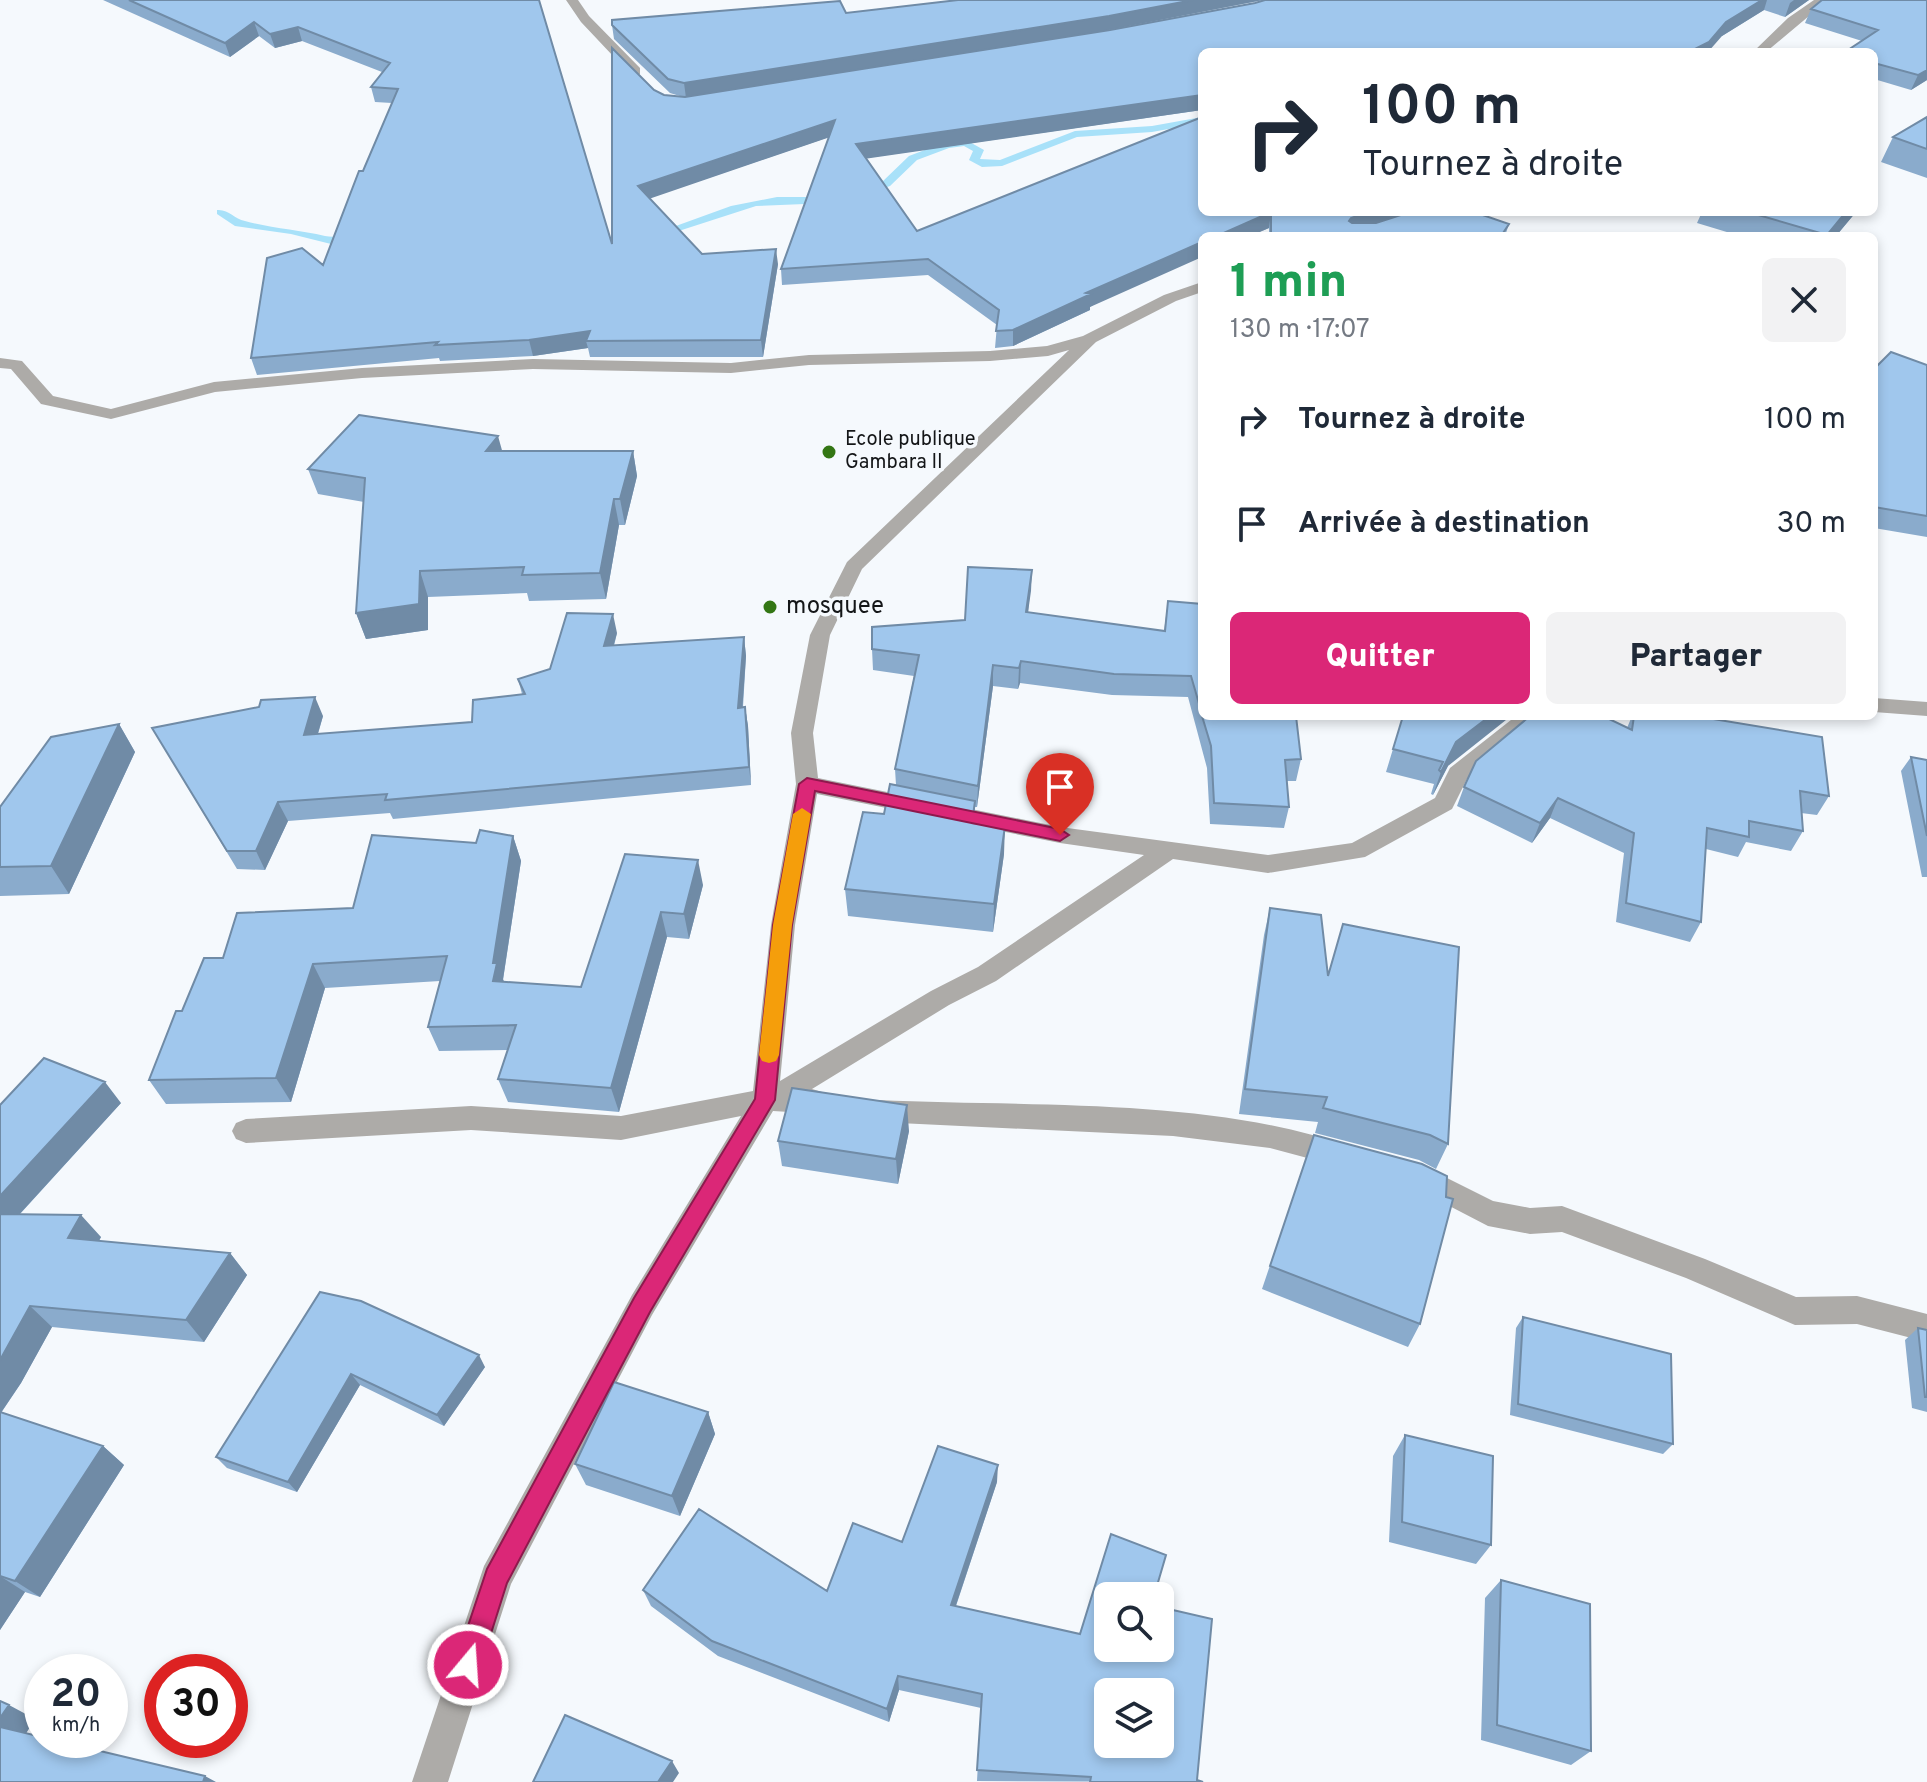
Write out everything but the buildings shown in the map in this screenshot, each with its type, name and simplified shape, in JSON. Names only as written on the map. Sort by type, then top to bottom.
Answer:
[{"type":"street","points":[[572,0],[596,32],[641,77]]},
{"type":"street","points":[[1763,48],[1792,21],[1822,0]]},
{"type":"street","points":[[0,363],[16,365],[47,400],[111,414],[214,387],[362,373],[533,364],[731,368],[809,360],[990,356],[1048,351],[1090,339],[1170,298],[1198,288]]},
{"type":"street","points":[[430,1782],[496,1578],[642,1305],[765,1100],[783,925],[807,784],[802,733],[820,635],[854,566],[1090,339]]},
{"type":"street","points":[[1878,705],[1927,709]]},
{"type":"street","points":[[807,784],[1060,835],[1268,864],[1357,851],[1444,803],[1458,774],[1525,720]]},
{"type":"street","points":[[765,1100],[788,1090],[940,998],[987,974],[1171,849]]},
{"type":"street","points":[[246,1131],[471,1118],[621,1128],[765,1100],[809,1100],[853,1110],[971,1113],[1211,1130],[1272,1137],[1363,1161]]},
{"type":"street","points":[[1390,1168],[1418,1175],[1488,1213],[1530,1221],[1562,1219],[1695,1268],[1795,1311],[1857,1310],[1927,1328]]},
{"type":"waterway","points":[[861,193],[886,184],[913,158],[947,145],[966,143],[979,150],[974,160],[982,164],[1002,163],[1075,134],[1152,129],[1198,121]]},
{"type":"waterway","points":[[657,235],[756,203],[829,200]]},
{"type":"waterway","points":[[221,212],[239,224],[291,231],[331,241],[356,239]]},
{"type":"slow traffic","points":[[769,1055],[783,925],[802,814]]},
{"type":"place","name":"Ecole publique Gambara II","points":[[829,452]]},
{"type":"place","name":"mosquee","points":[[770,607]]},
{"type":"route","points":[[468,1665],[496,1578],[642,1305],[765,1100],[783,925],[807,784],[1060,835]]}]
